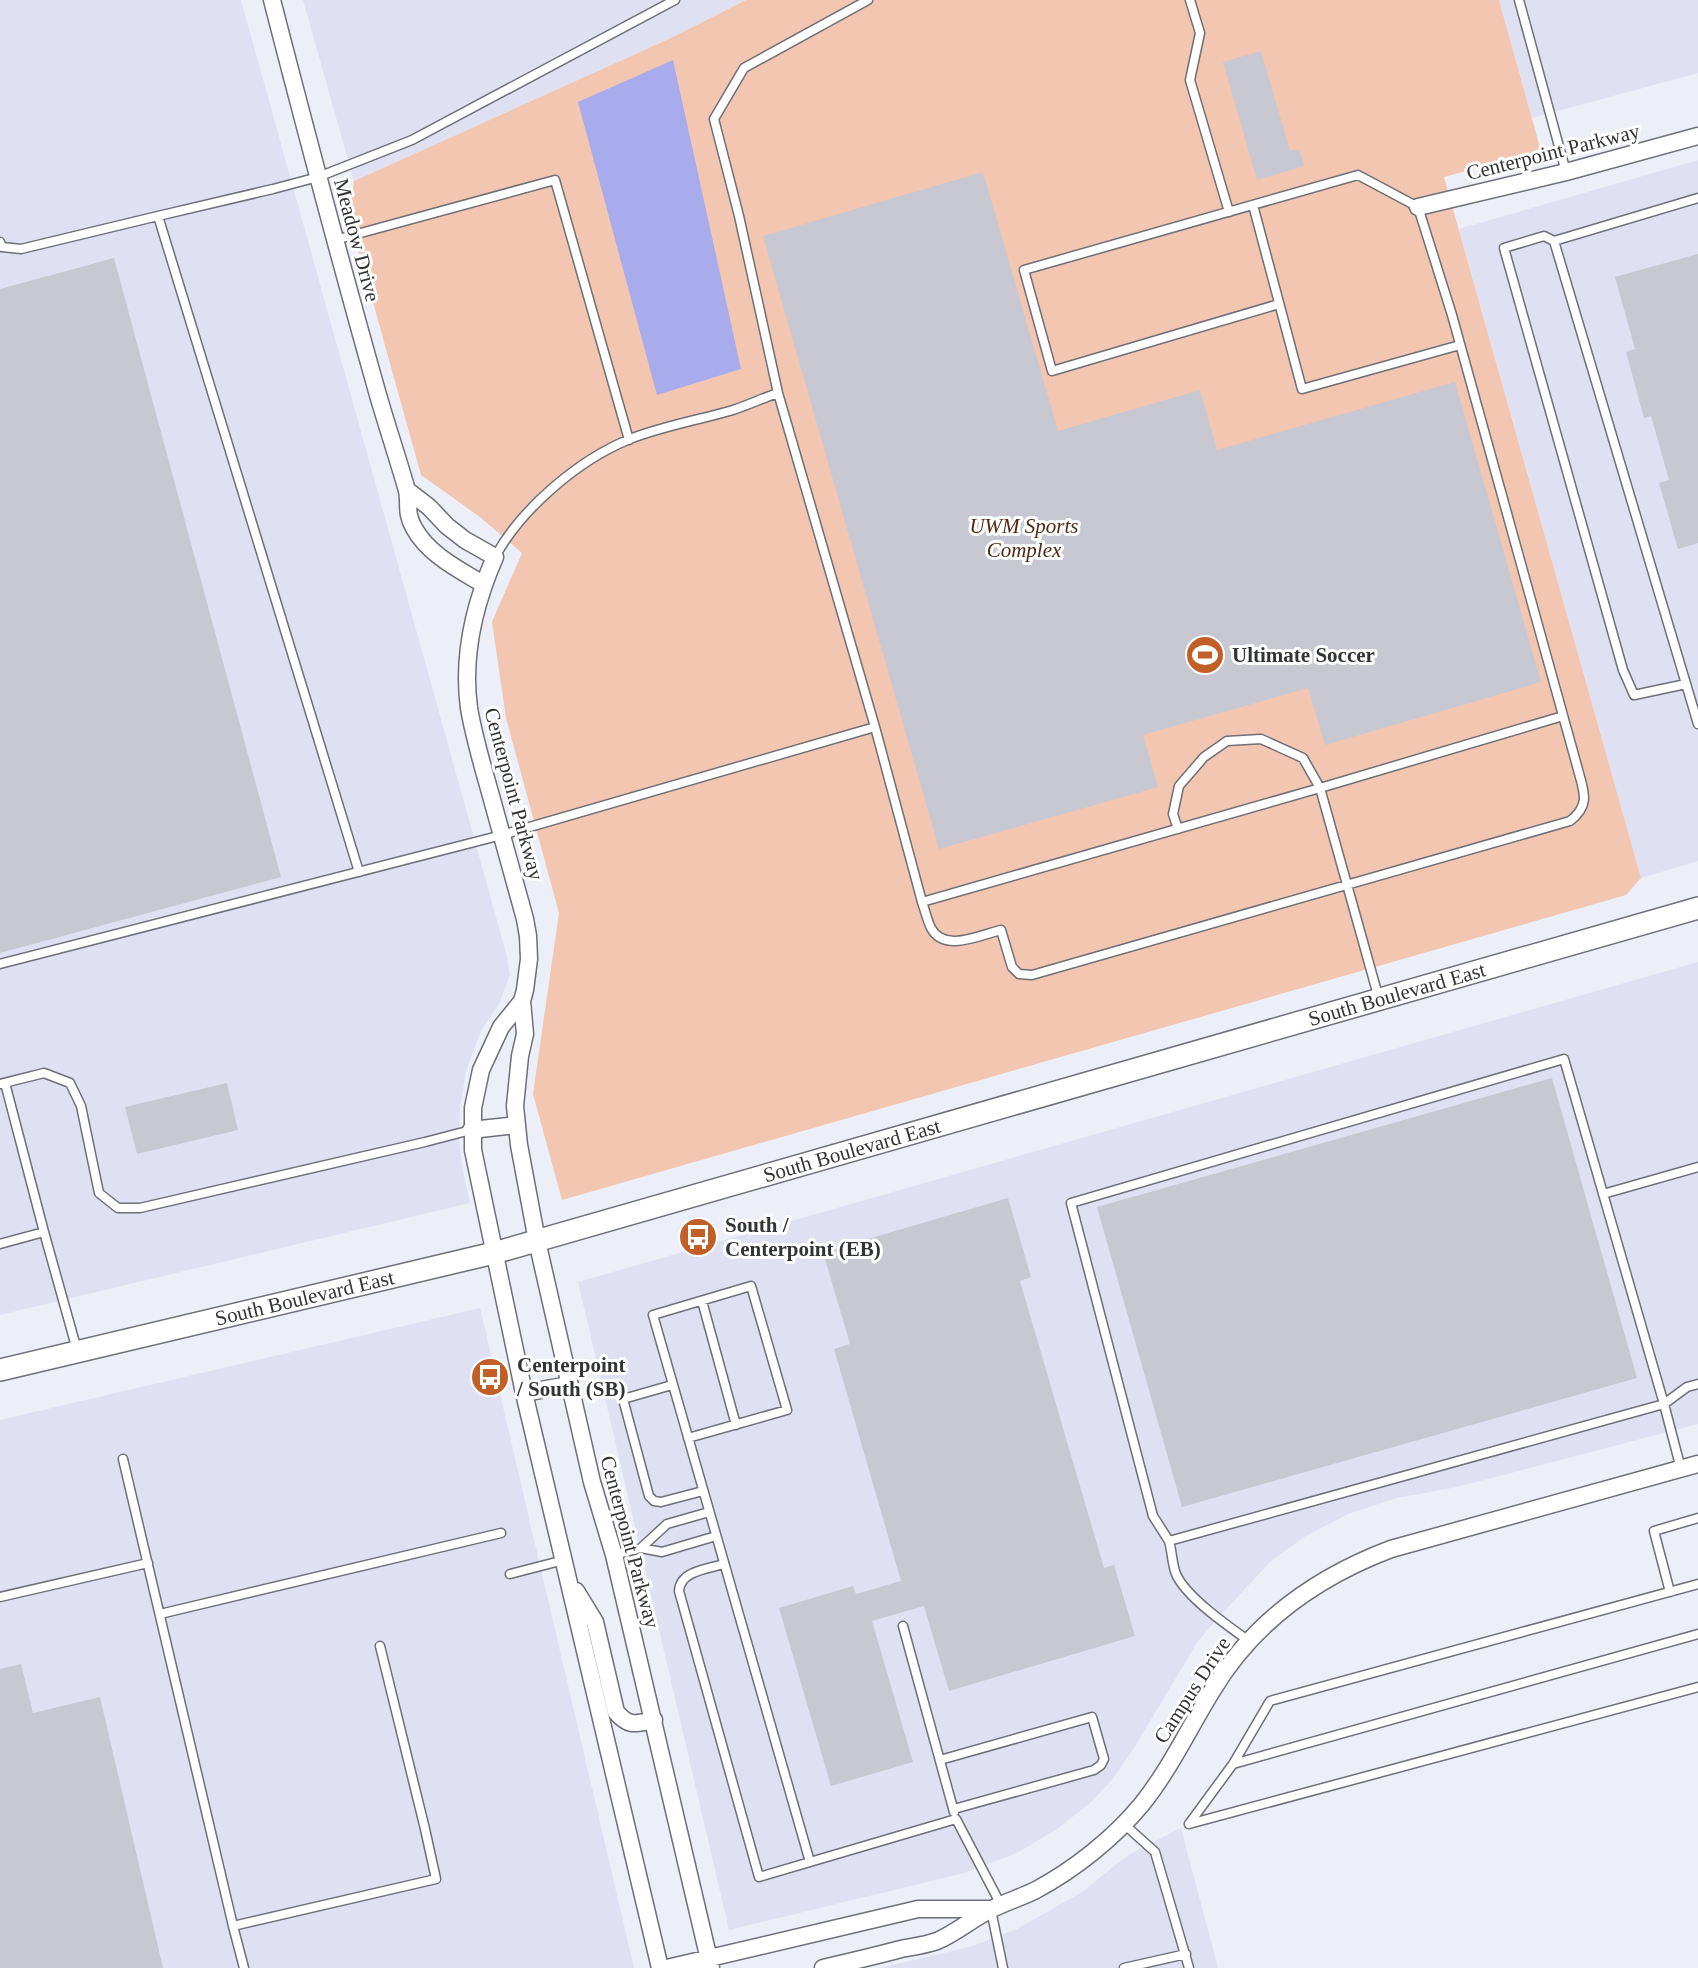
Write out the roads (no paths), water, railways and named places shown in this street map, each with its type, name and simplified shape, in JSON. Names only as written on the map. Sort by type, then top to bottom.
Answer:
[{"type":"street","name":"Meadow Drive","points":[[272,0],[335,240],[407,490],[410,519],[422,540],[438,556],[483,584]]},
{"type":"street","name":"Centerpoint Parkway","points":[[1418,207],[1566,172],[1698,136]]},
{"type":"street","points":[[407,490],[465,540],[495,557]]},
{"type":"street","name":"Centerpoint Parkway","points":[[495,557],[483,584],[470,639],[467,673],[475,738],[528,936],[528,970],[522,1001],[525,1034],[515,1106],[517,1125],[537,1241],[569,1385],[592,1482],[614,1555],[710,1963]]},
{"type":"street","name":"South Boulevard East","points":[[0,1370],[494,1253],[1698,908]]},
{"type":"street","name":"Centerpoint Parkway","points":[[522,1001],[501,1027],[481,1070],[472,1108],[471,1130],[476,1172],[524,1393],[660,1968]]},
{"type":"street","points":[[471,1130],[517,1125]]},
{"type":"street","points":[[524,1393],[569,1385]]},
{"type":"street","name":"Campus Drive","points":[[823,1968],[937,1941],[996,1907],[1035,1890],[1089,1854],[1124,1824],[1142,1804],[1160,1779],[1226,1668],[1273,1617],[1300,1595],[1360,1561],[1425,1539],[1698,1464]]},
{"type":"street","points":[[567,1577],[595,1622],[616,1712],[624,1721],[637,1724],[654,1720]]},
{"type":"street","name":"Campus Drive","points":[[667,1968],[710,1963],[918,1909],[996,1907]]},
{"type":"lane","points":[[0,242],[2,247],[21,249],[318,177],[412,140],[675,0]]},
{"type":"lane","points":[[868,0],[744,68],[714,119],[778,393],[875,727],[922,901],[931,928],[941,939],[955,942],[1001,930],[1012,967],[1019,974],[1032,975],[1570,821],[1580,814],[1584,805],[1584,792],[1460,345],[1418,207],[1358,175],[1024,270],[1052,371],[1279,304]]},
{"type":"lane","points":[[1190,0],[1200,33],[1190,80],[1229,212]]},
{"type":"lane","points":[[1520,0],[1566,172]]},
{"type":"lane","points":[[335,240],[555,180],[629,440]]},
{"type":"lane","points":[[1686,684],[1634,695],[1623,670],[1504,248],[1544,236],[1554,241],[1698,198]]},
{"type":"lane","points":[[1252,205],[1302,388],[1460,345]]},
{"type":"lane","points":[[158,216],[359,872]]},
{"type":"lane","points":[[1554,241],[1698,723]]},
{"type":"lane","points":[[495,557],[504,540],[534,505],[557,484],[606,450],[629,440],[778,393]]},
{"type":"lane","points":[[922,901],[1178,830],[1563,716]]},
{"type":"lane","points":[[0,964],[502,835],[875,727]]},
{"type":"lane","points":[[1178,830],[1173,814],[1179,786],[1204,757],[1227,741],[1261,739],[1303,758],[1320,788],[1379,999]]},
{"type":"lane","points":[[1249,1641],[1221,1621],[1187,1589],[1176,1573],[1169,1541],[1153,1516],[1071,1203],[1564,1059],[1681,1469]]},
{"type":"lane","points":[[77,1352],[2,1083],[44,1073],[69,1083],[81,1106],[99,1193],[118,1208],[140,1208],[471,1130]]},
{"type":"lane","points":[[1603,1194],[1698,1167]]},
{"type":"lane","points":[[0,1244],[44,1232]]},
{"type":"lane","points":[[688,1438],[787,1410],[751,1286],[653,1315],[672,1385],[810,1862]]},
{"type":"lane","points":[[702,1301],[736,1425]]},
{"type":"lane","points":[[1169,1541],[1664,1404],[1687,1387],[1698,1384]]},
{"type":"lane","points":[[672,1385],[623,1399],[649,1496],[654,1501],[661,1502],[703,1491]]},
{"type":"lane","points":[[123,1459],[244,1968]]},
{"type":"lane","points":[[641,1548],[667,1524],[709,1512]]},
{"type":"lane","points":[[1670,1592],[1654,1531],[1698,1518]]},
{"type":"lane","points":[[160,1614],[501,1532]]},
{"type":"lane","points":[[614,1555],[641,1548],[662,1552],[716,1536]]},
{"type":"lane","points":[[510,1574],[564,1560]]},
{"type":"lane","points":[[0,1597],[148,1563]]},
{"type":"lane","points":[[724,1564],[684,1577],[679,1583],[679,1591],[759,1877],[956,1819]]},
{"type":"lane","points":[[1698,1584],[1270,1701],[1233,1764],[1189,1824],[1698,1687]]},
{"type":"lane","points":[[903,1626],[956,1819],[996,1907],[1003,1968]]},
{"type":"lane","points":[[1233,1764],[1698,1634]]},
{"type":"lane","points":[[233,1926],[436,1879],[380,1646]]},
{"type":"lane","points":[[940,1760],[1092,1717],[1104,1759],[1094,1770],[954,1809]]},
{"type":"lane","points":[[1124,1824],[1155,1852],[1189,1968]]},
{"type":"lane","points":[[1124,1968],[1186,1954]]},
{"type":"water","points":[[673,60],[741,369],[657,395],[578,102]]},
{"type":"place","name":"Ultimate Soccer","points":[[1205,655]]},
{"type":"place","name":"South / Centerpoint (EB)","points":[[698,1237]]},
{"type":"place","name":"Centerpoint / South (SB)","points":[[490,1377]]},
{"type":"park label","name":"UWM Sports Complex","points":[[1024,538]]}]
